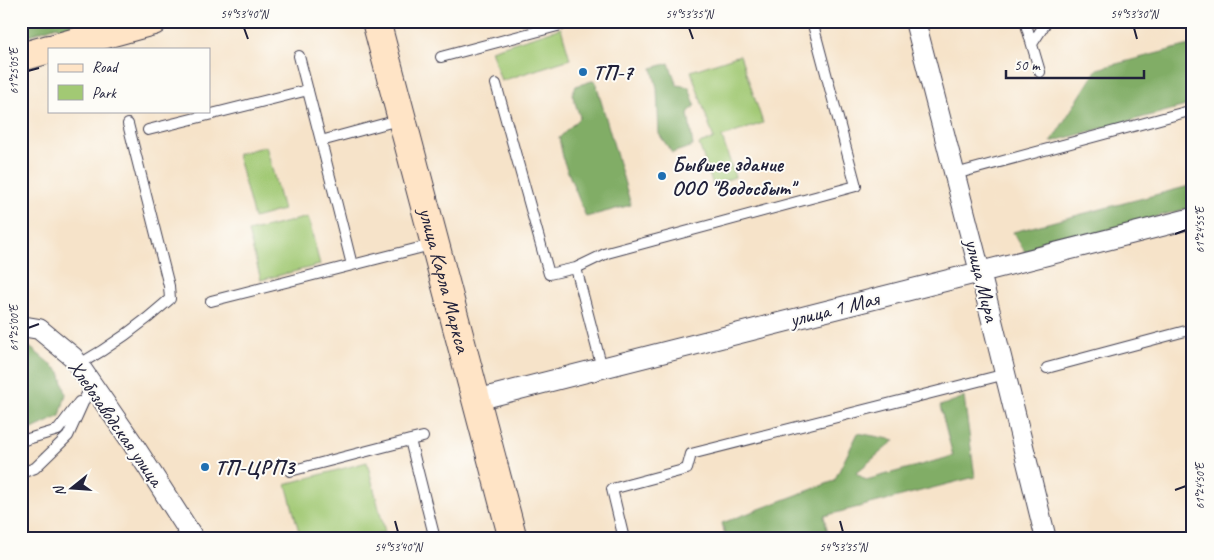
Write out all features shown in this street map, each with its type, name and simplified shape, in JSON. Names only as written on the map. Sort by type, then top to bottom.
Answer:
[{"type":"main road","points":[[54,48],[153,21]]},
{"type":"main road","name":"улица Карла Маркса","points":[[376,21],[513,539]]},
{"type":"main road","points":[[21,57],[48,50]]},
{"type":"street","name":"улица Мира","points":[[915,21],[1006,374],[1046,539]]},
{"type":"street","name":"улица 1 Мая","points":[[476,400],[1193,218]]},
{"type":"street","name":"Хлебозаводская улица","points":[[21,326],[39,329],[73,357],[131,441],[194,539]]},
{"type":"lane","points":[[441,57],[576,21]]},
{"type":"lane","points":[[496,84],[549,274],[576,268],[607,253],[856,186],[812,21]]},
{"type":"lane","points":[[1025,21],[1040,72]]},
{"type":"lane","points":[[1032,44],[1047,21]]},
{"type":"lane","points":[[299,56],[352,265]]},
{"type":"lane","points":[[148,130],[308,90]]},
{"type":"lane","points":[[955,174],[1193,110]]},
{"type":"lane","points":[[321,141],[402,119]]},
{"type":"lane","points":[[78,365],[113,345],[144,323],[170,299],[169,286],[128,124]]},
{"type":"lane","points":[[211,301],[436,244]]},
{"type":"lane","points":[[576,268],[602,368]]},
{"type":"lane","points":[[1047,368],[1193,329]]},
{"type":"lane","points":[[624,539],[612,489],[687,469],[690,454],[1006,374]]},
{"type":"lane","points":[[21,441],[58,430],[91,385]]},
{"type":"lane","points":[[21,473],[35,468],[68,436],[91,385]]},
{"type":"lane","points":[[290,471],[423,436]]},
{"type":"lane","points":[[410,440],[435,539]]},
{"type":"green space","points":[[21,21],[114,21],[64,35],[57,26],[21,38]]},
{"type":"green space","points":[[561,28],[570,59],[501,81],[491,50]]},
{"type":"green space","points":[[1193,44],[1193,104],[1051,142],[1097,69]]},
{"type":"green space","points":[[740,55],[763,123],[722,137],[735,177],[713,185],[699,144],[714,139],[691,71]]},
{"type":"green space","points":[[669,63],[677,85],[689,87],[695,105],[688,113],[693,146],[672,153],[659,134],[657,88],[652,68]]},
{"type":"green space","points":[[595,80],[631,205],[586,217],[564,162],[559,138],[580,117],[572,94],[576,86]]},
{"type":"green space","points":[[266,146],[283,210],[254,218],[237,154]]},
{"type":"green space","points":[[1193,185],[1193,207],[1025,252],[1013,232]]},
{"type":"green space","points":[[308,217],[320,265],[261,280],[248,232]]},
{"type":"green space","points":[[21,343],[26,344],[60,372],[66,394],[60,416],[28,431],[21,416]]},
{"type":"green space","points":[[964,397],[975,477],[824,516],[829,539],[726,539],[722,523],[834,481],[858,433],[895,440],[856,473],[866,480],[953,456],[940,406]]},
{"type":"green space","points":[[367,462],[385,532],[360,539],[301,539],[286,484]]},
{"type":"place","name":"ТП-7","points":[[583,72]]},
{"type":"place","name":"Бывшее здание ООО \"Водосбыт\"","points":[[662,176]]},
{"type":"place","name":"ТП-ЦРП3","points":[[205,467]]}]
